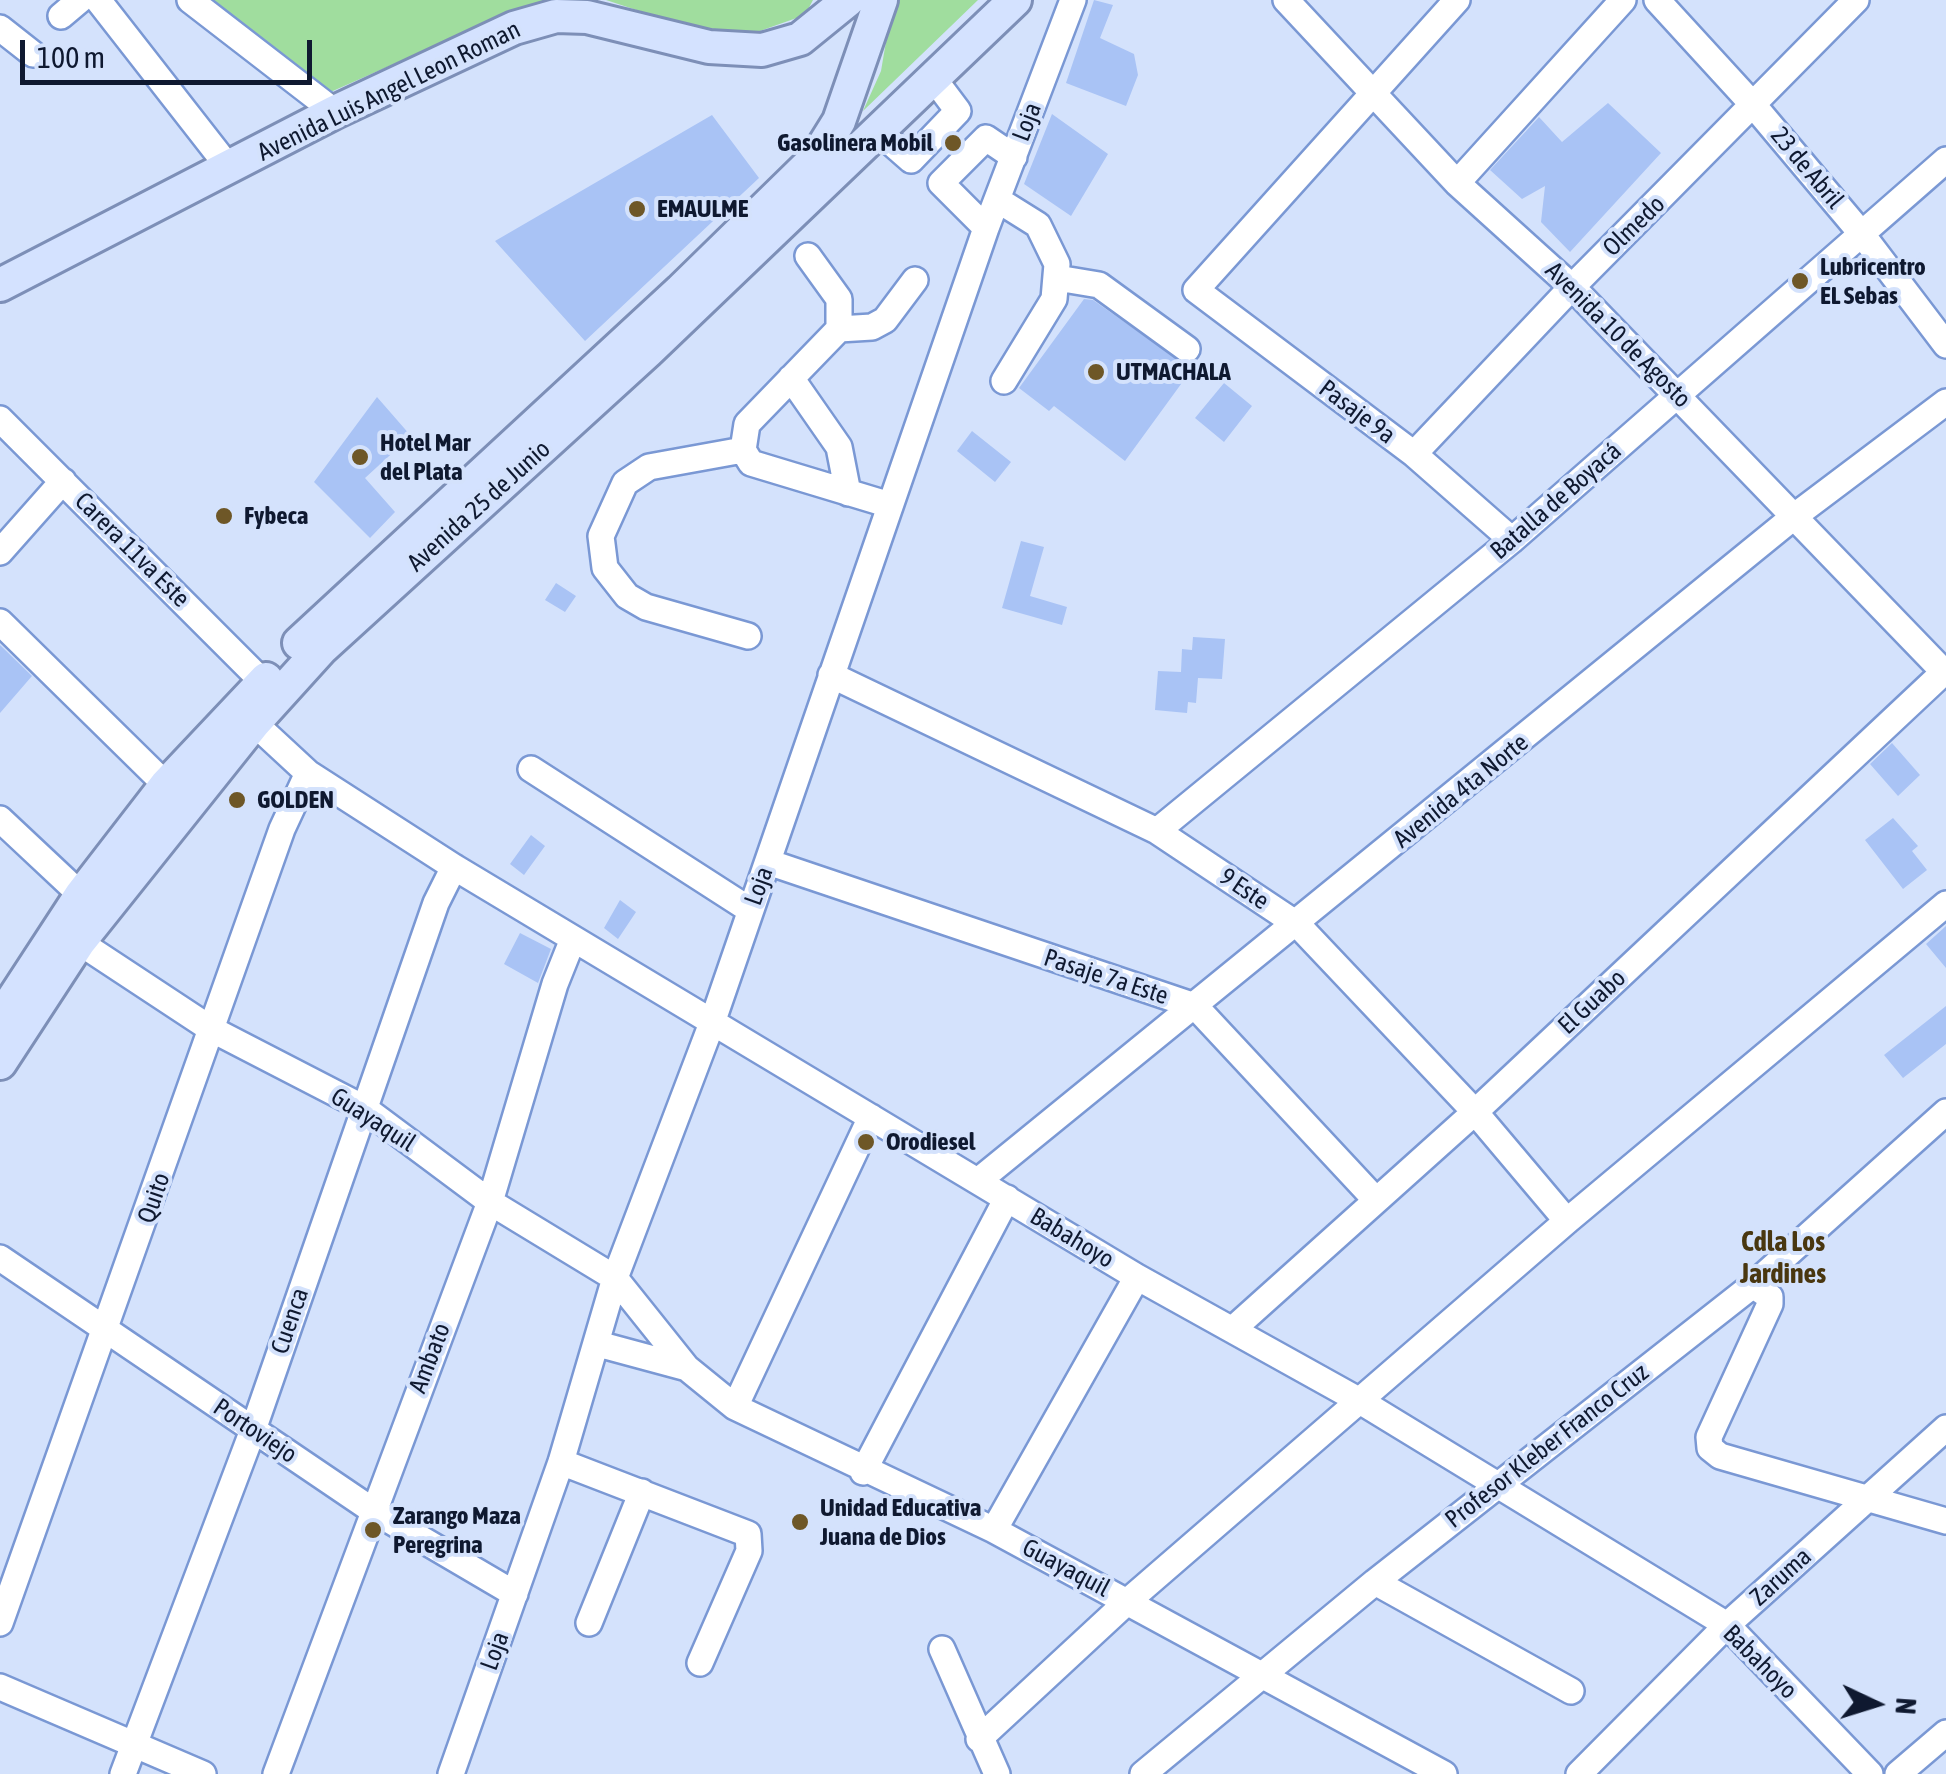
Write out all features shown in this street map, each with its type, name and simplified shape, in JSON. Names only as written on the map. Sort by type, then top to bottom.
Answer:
[{"type":"main road","name":"Avenida Luis Angel Leon Roman","points":[[0,285],[335,112],[514,28],[556,16],[587,17],[709,47],[762,50],[800,39],[848,0]]},
{"type":"main road","name":"Avenida 25 de Junio","points":[[0,1019],[81,895],[166,785],[326,614],[681,290],[816,158],[839,121],[881,0]]},
{"type":"main road","name":"Avenida 25 de Junio","points":[[0,1063],[78,942],[254,724],[321,648],[648,352],[1016,0]]},
{"type":"street","points":[[98,0],[230,169]]},
{"type":"street","points":[[190,0],[335,112]]},
{"type":"street","name":"Loja","points":[[451,1774],[561,1462],[616,1278],[712,1022],[986,228],[1073,0]]},
{"type":"street","name":"Avenida 10 de Agosto","points":[[1286,0],[1457,183],[1572,287],[1945,672]]},
{"type":"street","points":[[1370,93],[1457,0]]},
{"type":"street","points":[[1457,183],[1623,0]]},
{"type":"street","name":"23 de Abril","points":[[1657,0],[1755,106],[1862,233],[1946,345]]},
{"type":"street","name":"Olmedo","points":[[1414,454],[1572,287],[1856,0]]},
{"type":"street","points":[[0,28],[33,54]]},
{"type":"street","points":[[934,79],[958,111],[986,138],[1014,157]]},
{"type":"street","name":"Pasaje 9a","points":[[1370,93],[1196,290],[1414,454],[1512,540]]},
{"type":"street","points":[[912,160],[958,111]]},
{"type":"street","points":[[879,132],[941,182],[986,228]]},
{"type":"street","points":[[941,182],[986,138]]},
{"type":"street","name":"Batalla de Boyacá","points":[[1157,831],[1512,540],[1946,160]]},
{"type":"street","points":[[998,200],[1038,225],[1052,248],[1057,278],[1054,299],[1004,381]]},
{"type":"street","points":[[808,256],[840,299],[839,329],[747,424],[743,450],[751,463],[890,504]]},
{"type":"street","points":[[1057,278],[1099,285],[1187,349]]},
{"type":"street","points":[[839,329],[872,327],[885,320],[915,280]]},
{"type":"street","points":[[792,378],[838,447],[848,493]]},
{"type":"street","name":"Avenida 4ta Norte","points":[[978,1181],[1298,925],[1796,515],[1946,402]]},
{"type":"street","name":"Carera 11va Este","points":[[0,419],[262,682]]},
{"type":"street","points":[[743,450],[649,466],[624,483],[602,536],[606,568],[627,596],[646,607],[748,636]]},
{"type":"street","points":[[0,552],[63,480]]},
{"type":"street","points":[[0,622],[166,785]]},
{"type":"street","name":"El Guabo","points":[[1233,1330],[1374,1198],[1475,1112],[1945,672]]},
{"type":"street","name":"9 Este","points":[[831,675],[1157,831],[1298,925],[1475,1112],[1567,1221]]},
{"type":"street","name":"Babahoyo","points":[[254,724],[308,773],[454,868],[1137,1276],[1360,1401],[1727,1625],[1870,1774]]},
{"type":"street","points":[[531,769],[750,910]]},
{"type":"street","name":"Quito","points":[[0,1623],[108,1329],[282,829],[308,773]]},
{"type":"street","points":[[0,819],[81,895]]},
{"type":"street","name":"Pasaje 7a Este","points":[[768,862],[1195,1006],[1374,1198]]},
{"type":"street","name":"Cuenca","points":[[123,1774],[253,1430],[436,903],[454,868]]},
{"type":"street","points":[[979,1739],[1128,1601],[1567,1221],[1946,904]]},
{"type":"street","name":"Ambato","points":[[276,1774],[490,1202],[555,984],[573,938]]},
{"type":"street","name":"Guayaquil","points":[[78,942],[211,1028],[364,1108],[490,1202],[616,1278],[687,1368],[735,1408],[862,1472],[994,1530],[1262,1673],[1401,1766],[1444,1774]]},
{"type":"street","name":"Profesor Kleber Franco Cruz","points":[[1142,1774],[1375,1582],[1752,1285],[1946,1112]]},
{"type":"street","points":[[735,1408],[871,1117]]},
{"type":"street","points":[[862,1472],[1007,1198]]},
{"type":"street","name":"Portoviejo","points":[[0,1258],[372,1510],[515,1594]]},
{"type":"street","points":[[994,1530],[1137,1276]]},
{"type":"street","points":[[1752,1285],[1770,1297],[1770,1304],[1709,1437],[1710,1448],[1720,1456],[1946,1521]]},
{"type":"street","name":"Guayaquil","points":[[598,1344],[687,1368]]},
{"type":"street","name":"Zaruma","points":[[1579,1774],[1727,1625],[1946,1428]]},
{"type":"street","points":[[561,1462],[748,1534],[749,1551],[700,1663]]},
{"type":"street","points":[[589,1623],[642,1492]]},
{"type":"street","points":[[1375,1582],[1572,1692]]},
{"type":"street","points":[[942,1649],[997,1774]]},
{"type":"street","points":[[0,1687],[203,1774]]},
{"type":"street","points":[[1898,1774],[1946,1733]]},
{"type":"green space","points":[[191,0],[550,0],[500,17],[317,98]]},
{"type":"green space","points":[[606,0],[813,0],[805,15],[757,32],[691,28]]},
{"type":"green space","points":[[900,0],[978,0],[863,111],[881,71],[889,24]]},
{"type":"building","points":[[1094,0],[1113,5],[1100,38],[1134,54],[1138,75],[1126,106],[1066,83]]},
{"type":"building","points":[[1608,103],[1661,153],[1570,252],[1541,222],[1545,186],[1522,199],[1490,170],[1539,117],[1562,142]]},
{"type":"building","points":[[1052,114],[1108,154],[1071,216],[1024,184]]},
{"type":"building","name":"EMAULME","points":[[712,115],[759,178],[585,341],[495,241]]},
{"type":"building","points":[[1084,299],[1093,300],[1192,369],[1125,461],[1054,406],[1049,411],[1019,388]]},
{"type":"building","points":[[1224,383],[1252,406],[1224,442],[1195,418]]},
{"type":"building","name":"Hotel Mar del Plata","points":[[377,397],[411,436],[365,478],[395,512],[370,538],[314,482]]},
{"type":"building","points":[[972,431],[1011,462],[995,482],[957,451]]},
{"type":"building","points":[[1021,541],[1044,547],[1030,596],[1067,607],[1062,625],[1002,608]]},
{"type":"building","points":[[556,583],[576,596],[565,612],[545,600]]},
{"type":"building","points":[[1193,637],[1225,639],[1222,679],[1198,678],[1196,703],[1188,702],[1187,713],[1155,710],[1158,671],[1181,672],[1182,649],[1192,650]]},
{"type":"building","points":[[0,645],[32,676],[0,713]]},
{"type":"building","points":[[1892,743],[1920,775],[1898,796],[1870,764]]},
{"type":"building","points":[[1893,818],[1918,846],[1912,851],[1927,870],[1903,889],[1865,840]]},
{"type":"building","points":[[531,835],[545,846],[524,875],[510,864]]},
{"type":"building","points":[[620,900],[636,912],[618,939],[604,928]]},
{"type":"building","points":[[1946,926],[1946,968],[1926,944]]},
{"type":"building","points":[[520,933],[551,949],[538,983],[504,964]]},
{"type":"building","points":[[1946,1006],[1946,1044],[1903,1078],[1884,1055]]},
{"type":"place","name":"Gasolinera Mobil","points":[[953,143]]},
{"type":"place","name":"EMAULME","points":[[637,209]]},
{"type":"place","name":"Lubricentro EL Sebas","points":[[1800,281]]},
{"type":"place","name":"UTMACHALA","points":[[1096,372]]},
{"type":"place","name":"Hotel Mar del Plata","points":[[360,457]]},
{"type":"place","name":"Fybeca","points":[[224,516]]},
{"type":"place","name":"GOLDEN","points":[[237,800]]},
{"type":"place","name":"Orodiesel","points":[[866,1142]]},
{"type":"place","name":"Unidad Educativa Juana de Dios","points":[[800,1522]]},
{"type":"place","name":"Zarango Maza Peregrina","points":[[373,1530]]},
{"type":"district","name":"Cdla Los Jardines","points":[[1783,1258]]}]
